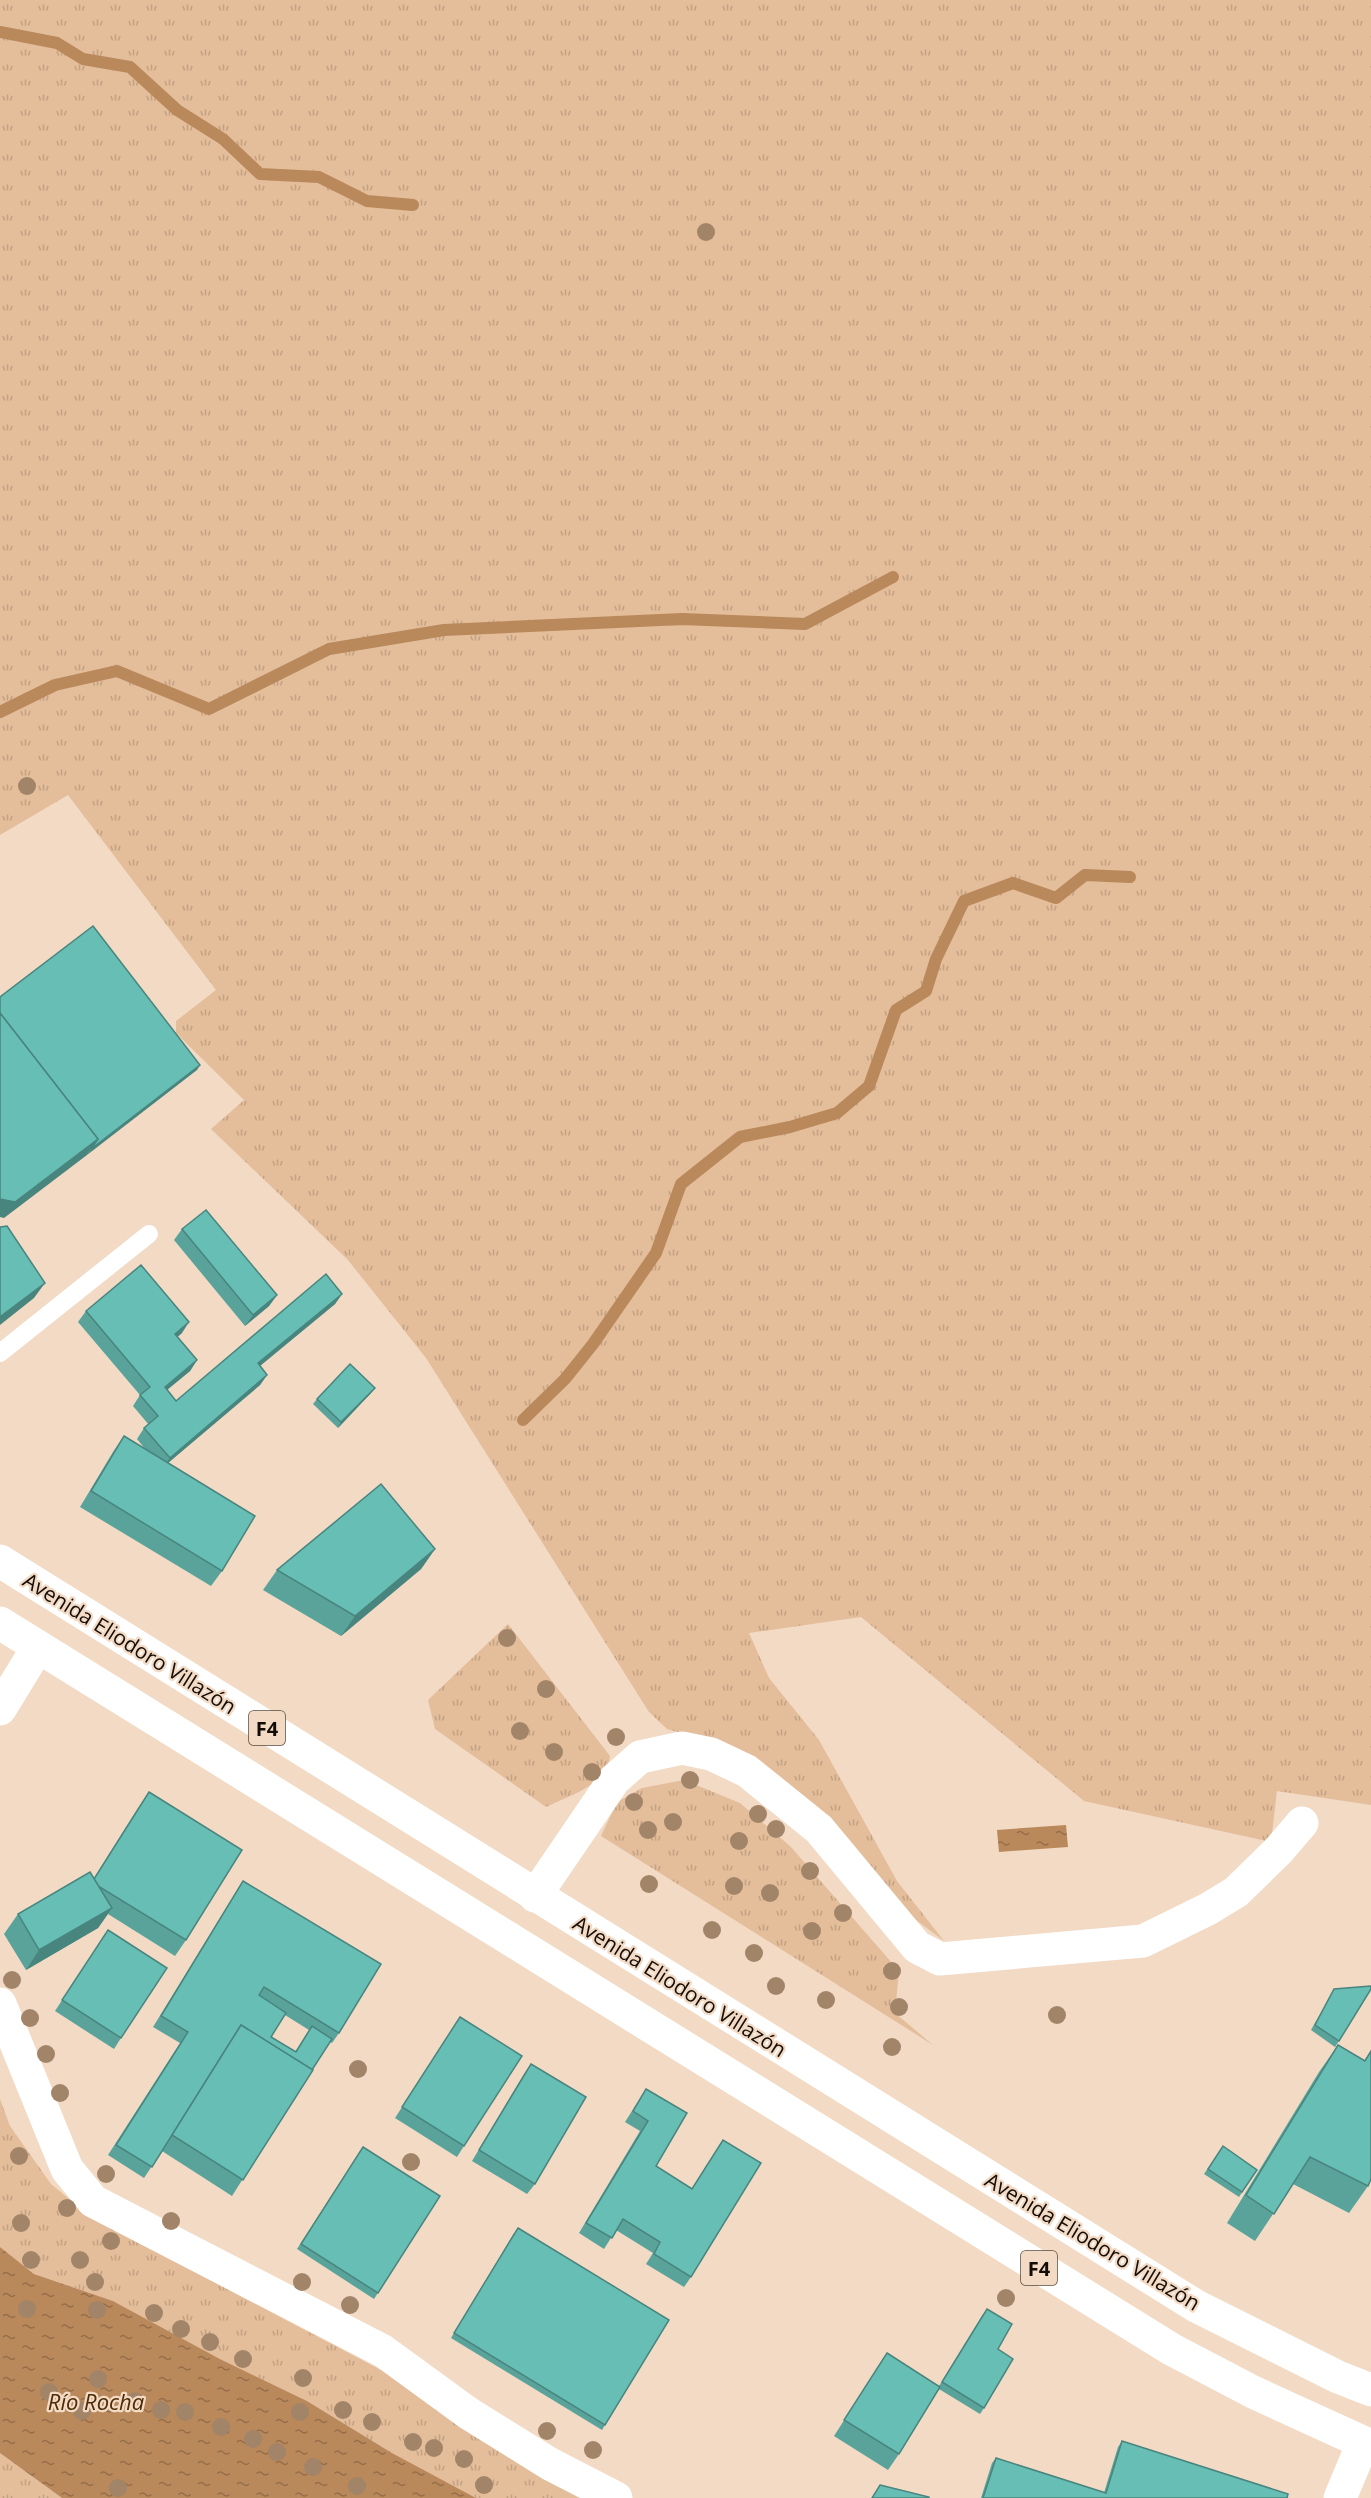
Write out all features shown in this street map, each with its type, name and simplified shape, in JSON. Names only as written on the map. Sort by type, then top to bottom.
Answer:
[{"type":"main road","name":"Avenida Eliodoro Villazón","points":[[0,1561],[1196,2306],[1338,2377],[1371,2390]]},
{"type":"main road","name":"F4","points":[[0,1623],[1171,2349],[1253,2392],[1367,2444]]},
{"type":"main road","points":[[3,1700],[38,1647]]},
{"type":"main road","points":[[535,1896],[614,1780],[640,1757],[682,1748],[711,1754],[747,1771],[819,1829],[917,1947],[940,1959],[1143,1941],[1208,1909],[1236,1892],[1278,1851],[1302,1823]]},
{"type":"main road","points":[[0,2004],[67,2169],[93,2201],[383,2351],[477,2419],[550,2464],[615,2498]]},
{"type":"main road","points":[[1340,2498],[1367,2444]]},
{"type":"lane","points":[[0,1353],[149,1234]]},
{"type":"green space","points":[[0,0],[1371,0],[1371,1805],[1277,1791],[1271,1842],[1084,1801],[861,1617],[749,1633],[769,1678],[819,1740],[897,1881],[944,1941],[912,1917],[708,1741],[667,1729],[649,1712],[426,1358],[348,1260],[211,1129],[244,1100],[176,1033],[176,1021],[216,990],[68,795],[0,835]]},
{"type":"green space","points":[[508,1624],[610,1756],[602,1775],[594,1782],[576,1794],[546,1807],[435,1729],[428,1700]]},
{"type":"green space","points":[[684,1780],[740,1803],[791,1847],[899,1971],[895,2013],[933,2045],[601,1836],[617,1802],[642,1788]]},
{"type":"green space","points":[[0,2099],[10,2126],[51,2184],[92,2218],[383,2371],[587,2498],[476,2498],[392,2453],[307,2401],[220,2359],[113,2301],[34,2274],[0,2247]]},
{"type":"green space","points":[[0,2453],[62,2498],[0,2498]]},
{"type":"water","points":[[1066,1825],[1068,1847],[999,1852],[997,1830]]},
{"type":"water","name":"Río Rocha","points":[[0,2247],[34,2274],[113,2301],[220,2359],[307,2401],[392,2453],[476,2498],[62,2498],[0,2453]]},
{"type":"building","points":[[93,926],[200,1065],[91,1149],[98,1139],[0,1013],[0,997]]},
{"type":"building","points":[[0,1013],[98,1139],[15,1202],[0,1199]]},
{"type":"building","points":[[206,1210],[277,1295],[253,1315],[182,1229]]},
{"type":"building","points":[[7,1226],[45,1283],[0,1317],[0,1227]]},
{"type":"building","points":[[141,1265],[189,1322],[175,1334],[197,1360],[165,1387],[176,1401],[326,1274],[342,1294],[258,1363],[267,1375],[170,1458],[144,1428],[158,1416],[140,1395],[150,1387],[86,1311]]},
{"type":"building","points":[[350,1364],[375,1388],[341,1422],[317,1399]]},
{"type":"building","points":[[124,1436],[255,1516],[222,1571],[91,1491]]},
{"type":"building","points":[[381,1484],[435,1549],[355,1616],[277,1570]]},
{"type":"building","points":[[149,1792],[242,1850],[186,1940],[98,1886],[94,1879]]},
{"type":"building","points":[[90,1872],[112,1908],[39,1950],[18,1914]]},
{"type":"building","points":[[243,1881],[381,1964],[339,2033],[264,1987],[259,1995],[286,2013],[271,2037],[296,2052],[312,2026],[332,2039],[312,2070],[241,2025],[152,2167],[116,2145],[188,2032],[161,2016]]},
{"type":"building","points":[[108,1930],[167,1968],[121,2038],[62,2000]]},
{"type":"building","points":[[1371,1986],[1339,2041],[1315,2025],[1334,1989]]},
{"type":"building","points":[[460,2017],[522,2056],[464,2146],[402,2107]]},
{"type":"building","points":[[241,2025],[313,2070],[243,2180],[172,2135]]},
{"type":"building","points":[[1338,2045],[1365,2061],[1371,2051],[1371,2179],[1368,2186],[1310,2157],[1274,2214],[1246,2195]]},
{"type":"building","points":[[531,2064],[586,2097],[535,2184],[479,2150]]},
{"type":"building","points":[[646,2089],[687,2113],[656,2166],[692,2189],[723,2140],[761,2163],[691,2277],[654,2254],[660,2242],[623,2219],[612,2238],[586,2223],[648,2121],[633,2111]]},
{"type":"building","points":[[1223,2146],[1257,2170],[1242,2192],[1208,2169]]},
{"type":"building","points":[[363,2147],[440,2196],[378,2293],[301,2244]]},
{"type":"building","points":[[518,2228],[669,2320],[605,2425],[454,2333]]},
{"type":"building","points":[[987,2309],[1012,2324],[998,2349],[1013,2359],[984,2408],[942,2382]]},
{"type":"building","points":[[887,2353],[940,2387],[899,2454],[844,2420]]},
{"type":"building","points":[[1122,2441],[1288,2494],[1287,2498],[983,2498],[996,2458],[1106,2493]]},
{"type":"building","points":[[880,2485],[929,2497],[929,2498],[872,2498]]},
{"type":"waterway","points":[[0,32],[57,43],[83,59],[130,67],[177,110],[223,139],[260,174],[319,177],[367,201],[413,205]]},
{"type":"waterway","points":[[0,712],[55,685],[117,671],[209,709],[329,649],[444,630],[682,619],[805,624],[893,577]]},
{"type":"waterway","points":[[523,1420],[565,1379],[593,1344],[656,1253],[681,1184],[740,1137],[790,1127],[837,1113],[869,1086],[896,1010],[926,991],[936,959],[964,901],[1013,883],[1056,898],[1085,875],[1130,877]]}]
